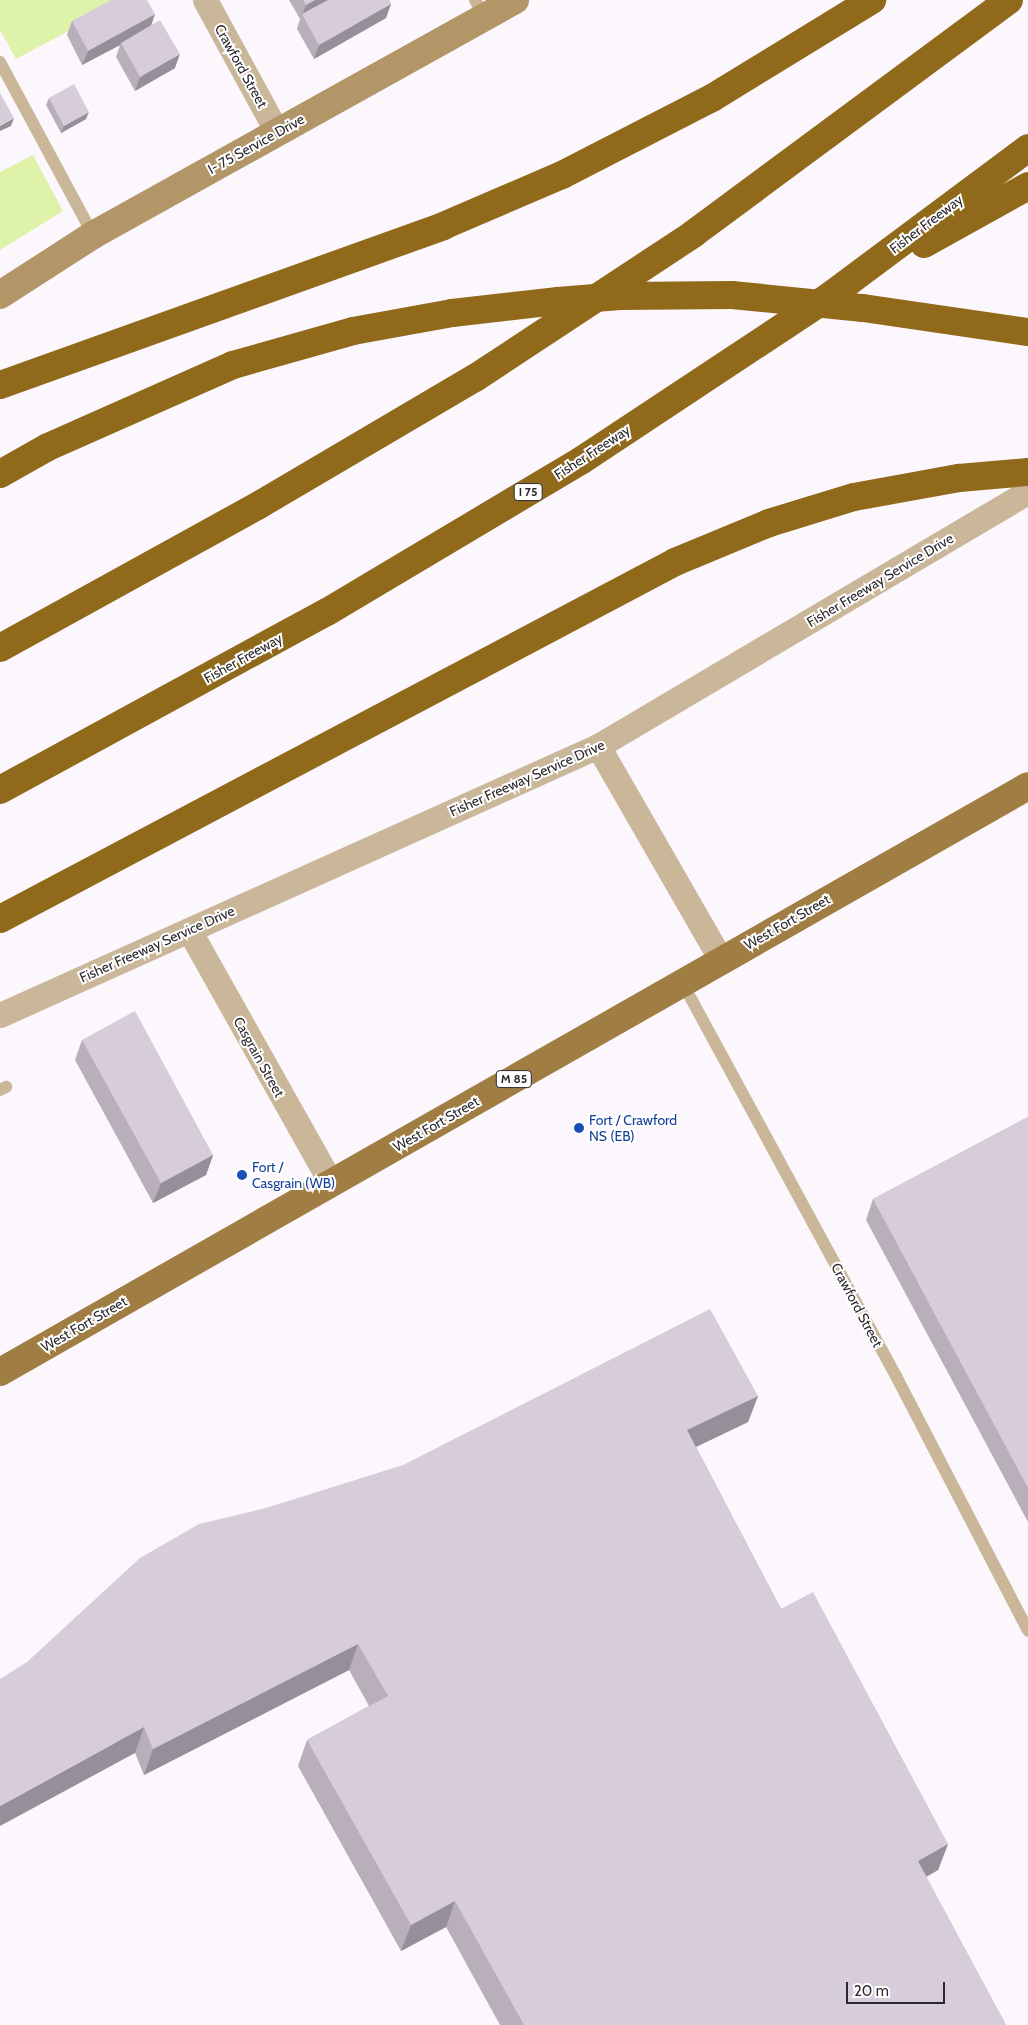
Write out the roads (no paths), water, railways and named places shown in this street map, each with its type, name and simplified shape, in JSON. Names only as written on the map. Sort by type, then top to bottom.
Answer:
[{"type":"highway","points":[[0,386],[443,226],[562,175],[712,98],[872,0]]},
{"type":"highway","points":[[0,648],[259,505],[475,378],[693,234],[1009,0]]},
{"type":"highway","name":"Fisher Freeway","points":[[0,790],[327,612],[582,460],[831,296],[1028,148]]},
{"type":"highway","points":[[831,296],[1028,186]]},
{"type":"highway","points":[[0,474],[48,447],[233,365],[353,331],[452,313],[620,296],[732,296],[863,308],[1028,332]]},
{"type":"highway","points":[[0,919],[675,562],[811,509],[913,485],[1028,472]]},
{"type":"main road","name":"I- 75 Service Drive","points":[[0,295],[93,235],[277,132],[480,8],[515,0]]},
{"type":"main road","name":"West Fort Street","points":[[0,1372],[1028,786]]},
{"type":"street","name":"Crawford Street","points":[[205,0],[277,132]]},
{"type":"street","name":"Fisher Freeway Service Drive","points":[[0,1015],[598,746],[1028,492]]},
{"type":"street","points":[[598,746],[721,960]]},
{"type":"street","name":"Casgrain Street","points":[[188,930],[331,1183]]},
{"type":"lane","points":[[0,62],[93,235]]},
{"type":"lane","name":"Crawford Street","points":[[682,982],[896,1376],[1028,1631]]},
{"type":"place","name":"Fort / Crawford NS (EB)","points":[[579,1128]]},
{"type":"place","name":"Fort / Casgrain (WB)","points":[[242,1175]]}]
